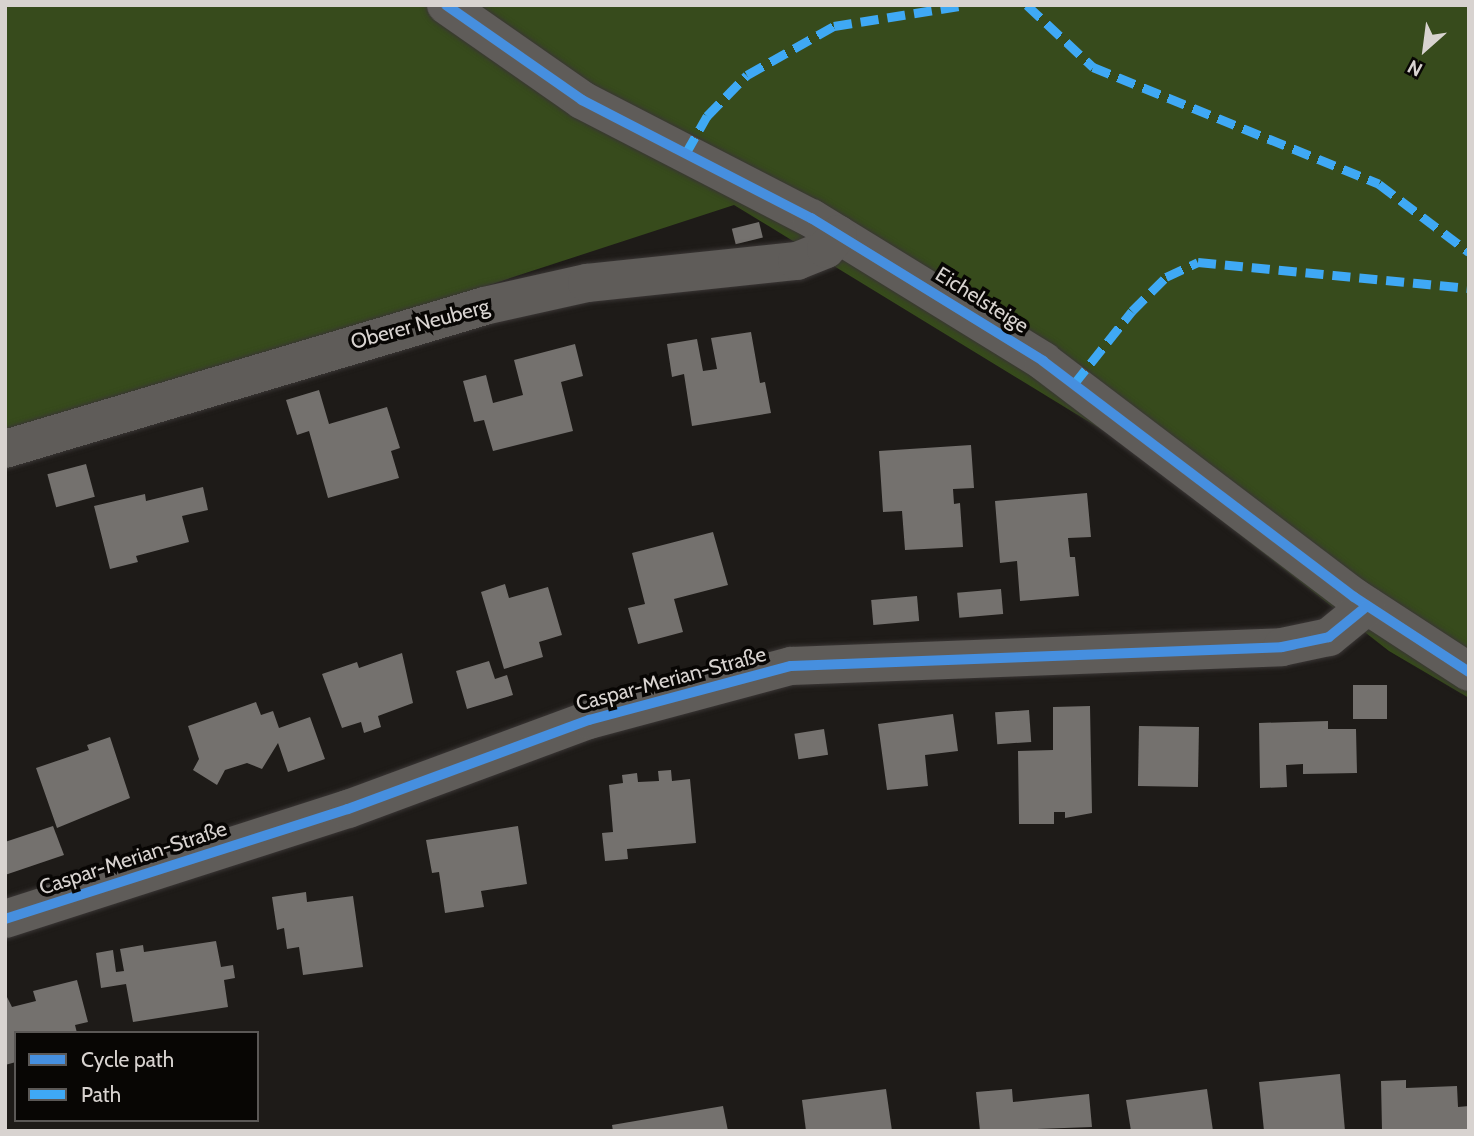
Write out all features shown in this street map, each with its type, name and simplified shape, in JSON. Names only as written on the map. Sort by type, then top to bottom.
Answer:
[{"type":"street","name":"Eichelsteige","points":[[446,5],[582,100],[838,234],[1043,361],[1367,606],[1469,672]]},
{"type":"street","name":"Oberer Neuberg","points":[[5,449],[484,306],[587,283],[797,261],[827,249],[838,234]]},
{"type":"street","name":"Caspar-Merian-Straße","points":[[5,919],[348,809],[589,720],[791,666],[1282,647],[1329,637],[1367,606]]},
{"type":"green space","points":[[5,5],[1469,5],[1469,698],[1389,651],[1117,439],[734,205],[5,443]]},
{"type":"building","points":[[759,222],[763,238],[736,244],[732,229]]},
{"type":"building","points":[[751,332],[760,383],[765,382],[771,413],[692,426],[684,374],[672,377],[667,344],[697,339],[703,371],[717,369],[711,338]]},
{"type":"building","points":[[575,344],[583,376],[561,382],[573,431],[493,451],[484,420],[474,422],[463,381],[486,375],[493,403],[523,395],[514,360]]},
{"type":"building","points":[[319,390],[329,424],[387,407],[400,448],[391,451],[399,478],[328,498],[309,431],[297,435],[286,400]]},
{"type":"building","points":[[971,445],[974,488],[953,489],[954,504],[960,503],[963,547],[905,550],[902,511],[883,512],[879,451]]},
{"type":"building","points":[[86,464],[95,497],[56,507],[47,474]]},
{"type":"building","points":[[203,487],[208,510],[182,516],[189,542],[136,556],[138,562],[110,569],[94,506],[145,494],[146,501]]},
{"type":"building","points":[[1087,493],[1091,537],[1068,538],[1070,557],[1075,557],[1079,596],[1020,601],[1017,561],[1000,563],[995,501]]},
{"type":"building","points":[[713,532],[728,585],[674,599],[683,632],[638,644],[628,608],[645,604],[632,553]]},
{"type":"building","points":[[505,584],[509,598],[548,587],[562,635],[539,642],[543,657],[504,669],[481,592]]},
{"type":"building","points":[[1001,589],[1003,614],[959,618],[957,593]]},
{"type":"building","points":[[917,596],[919,621],[873,625],[871,600]]},
{"type":"building","points":[[402,653],[413,703],[378,716],[381,727],[364,733],[361,722],[342,728],[322,674],[357,662],[359,668]]},
{"type":"building","points":[[489,661],[495,679],[507,675],[513,695],[467,709],[456,671]]},
{"type":"building","points":[[1353,685],[1387,685],[1387,719],[1353,719]]},
{"type":"building","points":[[256,702],[261,715],[273,711],[279,728],[310,717],[325,759],[288,772],[278,743],[262,769],[247,763],[225,770],[217,785],[193,770],[199,759],[188,726]]},
{"type":"building","points":[[1090,706],[1092,813],[1065,818],[1065,812],[1054,812],[1054,824],[1019,824],[1018,751],[1053,750],[1053,707]]},
{"type":"building","points":[[1029,710],[1031,742],[997,744],[995,712]]},
{"type":"building","points":[[953,714],[958,751],[925,755],[928,786],[887,790],[878,724]]},
{"type":"building","points":[[1328,721],[1328,729],[1356,729],[1357,773],[1303,774],[1303,764],[1286,765],[1287,787],[1260,788],[1259,723]]},
{"type":"building","points":[[1139,726],[1199,727],[1198,787],[1138,786]]},
{"type":"building","points":[[824,729],[828,755],[798,759],[794,734]]},
{"type":"building","points":[[110,737],[130,798],[57,828],[36,768],[89,750],[87,745]]},
{"type":"building","points":[[671,770],[672,781],[690,779],[696,843],[627,849],[628,859],[605,861],[602,833],[613,832],[609,785],[623,783],[622,775],[637,773],[638,782],[659,781],[658,771]]},
{"type":"building","points":[[53,826],[64,855],[5,875],[5,842]]},
{"type":"building","points":[[518,826],[527,884],[481,891],[484,907],[445,913],[439,872],[432,873],[426,840]]},
{"type":"building","points":[[306,892],[307,902],[353,896],[363,967],[303,975],[299,947],[287,949],[284,928],[277,930],[272,897]]},
{"type":"building","points":[[216,941],[221,967],[233,965],[235,978],[224,980],[228,1007],[133,1022],[126,984],[101,988],[96,953],[113,950],[116,972],[124,971],[120,949],[143,945],[144,952]]},
{"type":"building","points":[[77,980],[88,1022],[75,1025],[76,1031],[14,1031],[14,1063],[5,1065],[5,993],[12,1007],[36,1001],[33,991]]},
{"type":"building","points":[[1340,1074],[1345,1131],[1264,1131],[1259,1082]]},
{"type":"building","points":[[1406,1080],[1406,1088],[1457,1086],[1458,1107],[1469,1106],[1469,1131],[1382,1131],[1381,1081]]},
{"type":"building","points":[[886,1089],[892,1131],[806,1131],[802,1100]]},
{"type":"building","points":[[1012,1089],[1013,1102],[1089,1094],[1092,1127],[980,1131],[976,1092]]},
{"type":"building","points":[[1207,1089],[1213,1131],[1131,1131],[1126,1100]]},
{"type":"building","points":[[723,1106],[728,1131],[613,1131],[612,1125]]},
{"type":"marked path","points":[[686,153],[707,116],[747,75],[834,26],[965,5]]},
{"type":"marked path","points":[[1027,5],[1093,67],[1379,184],[1469,252]]},
{"type":"marked path","points":[[1074,384],[1132,311],[1166,277],[1198,262],[1469,288]]},
{"type":"cycle path","points":[[446,5],[582,100],[811,218],[1043,361],[1354,597],[1469,672]]},
{"type":"cycle path","points":[[5,919],[348,809],[589,720],[791,666],[1282,647],[1329,637],[1367,606]]}]
